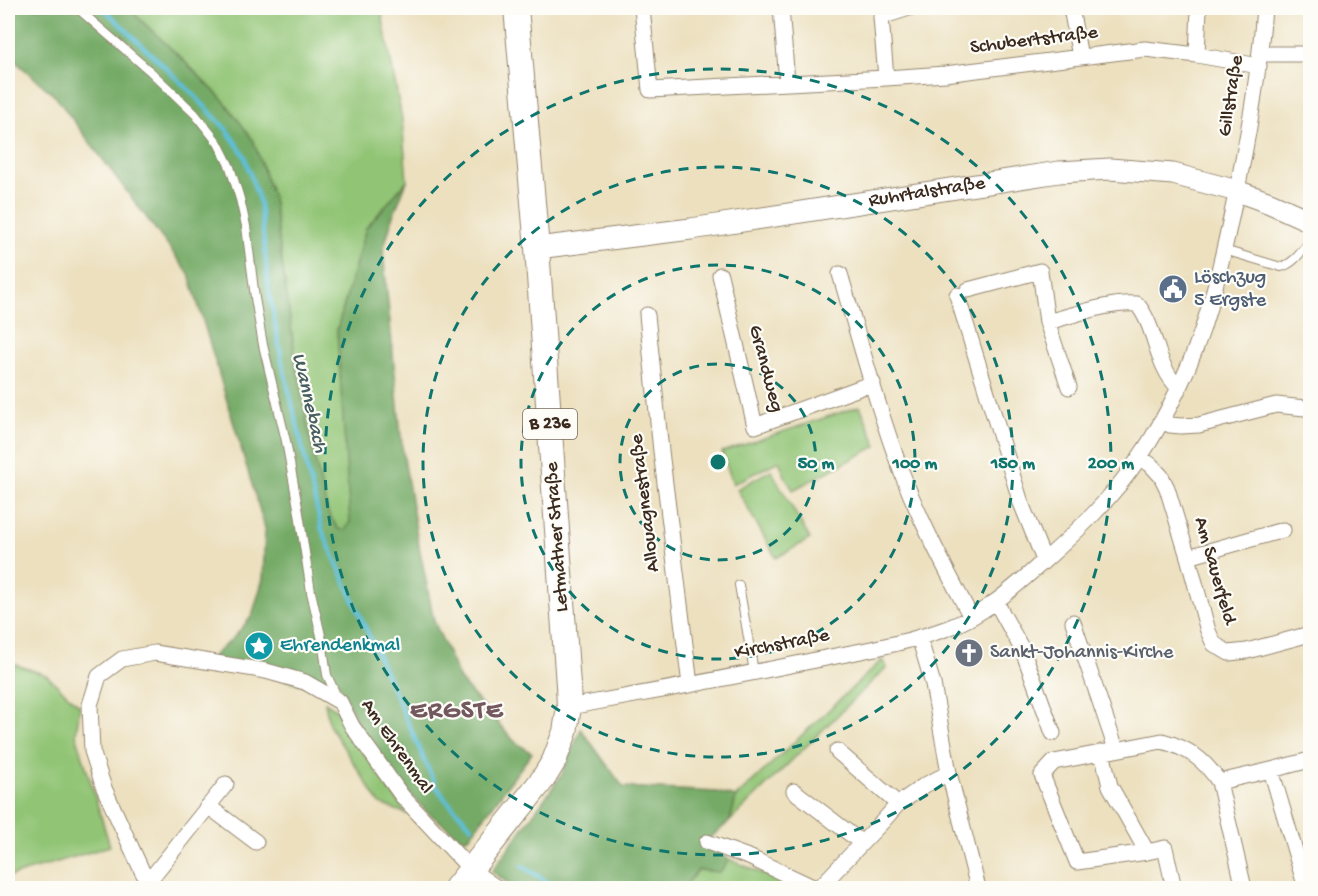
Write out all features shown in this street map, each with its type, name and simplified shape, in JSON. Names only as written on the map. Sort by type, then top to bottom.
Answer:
[{"type":"main road","name":"Letmather Straße","points":[[456,888],[543,779],[554,761],[565,732],[568,707],[565,631],[537,248],[516,8]]},
{"type":"main road","name":"Ruhrtalstraße","points":[[537,248],[691,229],[1059,172],[1110,169],[1173,174],[1237,191],[1311,221]]},
{"type":"street","name":"Schubertstraße","points":[[642,8],[650,90],[945,74],[1145,49],[1260,60],[1311,54]]},
{"type":"street","points":[[781,8],[787,82]]},
{"type":"street","points":[[886,78],[881,17],[909,8]]},
{"type":"street","points":[[1071,8],[1080,57]]},
{"type":"street","points":[[1197,55],[1199,8]]},
{"type":"street","name":"Gillstraße","points":[[1237,191],[1260,60],[1264,8]]},
{"type":"street","name":"Kirchstraße","points":[[568,707],[894,644],[949,628],[996,602],[1072,536],[1122,482],[1140,457],[1161,421],[1192,358],[1217,279],[1237,191]]},
{"type":"street","points":[[1044,560],[1021,503],[963,292],[1040,271],[1047,322],[1069,387]]},
{"type":"street","points":[[840,274],[903,476],[971,617]]},
{"type":"street","name":"Grandweg","points":[[720,275],[755,426],[873,383]]},
{"type":"street","points":[[1047,322],[1109,306],[1137,304],[1144,312],[1165,370],[1178,387]]},
{"type":"street","name":"Allouagnestraße","points":[[647,315],[690,685]]},
{"type":"street","points":[[1161,421],[1170,425],[1198,425],[1276,405],[1305,408]]},
{"type":"street","name":"Am Sauerfeld","points":[[1140,457],[1161,476],[1167,488],[1208,631],[1214,644],[1229,653],[1247,651],[1311,634]]},
{"type":"street","points":[[1188,557],[1283,530]]},
{"type":"street","points":[[996,602],[1023,651],[1053,733]]},
{"type":"street","points":[[1073,622],[1109,750],[1110,786],[1147,852]]},
{"type":"street","points":[[919,637],[933,684],[949,773],[978,888]]},
{"type":"street","name":"Am Ehrenmal","points":[[150,885],[104,788],[92,751],[90,705],[99,676],[122,659],[155,653],[266,671],[305,682],[340,702],[352,726],[402,796],[471,870],[497,888]]},
{"type":"street","points":[[1174,888],[1165,848],[1077,861],[1041,775],[1054,762],[1109,750],[1162,741],[1179,746],[1210,768],[1219,782],[1244,888]]},
{"type":"street","points":[[837,751],[898,804]]},
{"type":"street","points":[[1219,782],[1311,760]]},
{"type":"street","points":[[1271,770],[1306,888]]},
{"type":"street","points":[[707,842],[751,858],[815,888],[820,887],[898,804],[925,785],[949,773]]},
{"type":"street","points":[[150,885],[226,784]]},
{"type":"street","points":[[794,791],[862,843]]},
{"type":"street","points":[[208,806],[256,842]]},
{"type":"lane","points":[[77,8],[151,72],[195,114],[218,143],[230,167],[246,226],[263,345],[286,441],[327,675],[340,702]]},
{"type":"lane","points":[[1224,250],[1281,267],[1287,266],[1306,246]]},
{"type":"lane","points":[[739,585],[753,672]]},
{"type":"green space","points":[[8,8],[128,8],[224,101],[253,140],[273,198],[296,362],[311,444],[328,513],[338,529],[345,530],[350,522],[337,330],[366,228],[407,181],[393,216],[383,251],[402,446],[434,621],[460,680],[515,742],[532,753],[469,837],[463,839],[427,812],[398,781],[359,726],[336,678],[304,685],[211,658],[235,636],[252,616],[263,579],[265,528],[189,274],[55,96],[8,55]]},
{"type":"green space","points":[[128,8],[383,8],[382,15],[402,119],[407,181],[366,228],[337,330],[349,490],[350,522],[345,530],[338,529],[328,513],[311,444],[296,362],[273,198],[253,140],[224,101]]},
{"type":"green space","points":[[860,406],[877,446],[793,490],[779,461],[733,484],[722,452]]},
{"type":"green space","points":[[771,470],[810,539],[776,558],[737,489]]},
{"type":"green space","points":[[882,660],[887,667],[730,821],[736,797]]},
{"type":"green space","points":[[8,664],[46,675],[80,706],[76,734],[110,846],[8,877]]},
{"type":"green space","points":[[325,702],[336,709],[407,814],[380,804],[329,725]]},
{"type":"green space","points":[[581,729],[623,787],[717,792],[736,797],[730,821],[703,844],[729,859],[720,872],[698,870],[683,888],[514,888],[492,871],[561,776]]},
{"type":"green space","points":[[729,859],[795,888],[683,888],[698,870],[720,872]]},
{"type":"waterway","name":"Wannebach","points":[[103,8],[190,91],[226,129],[244,155],[260,204],[269,291],[282,361],[322,530],[436,786],[472,827]]},
{"type":"waterway","name":"Wannebach","points":[[522,866],[557,888]]},
{"type":"place","name":"Löschzug 5 Ergste","points":[[1173,289]]},
{"type":"place","name":"Ehrendenkmal","points":[[259,646]]},
{"type":"place","name":"Sankt-Johannis-Kirche","points":[[969,653]]},
{"type":"district","name":"ERGSTE","points":[[457,712]]}]
